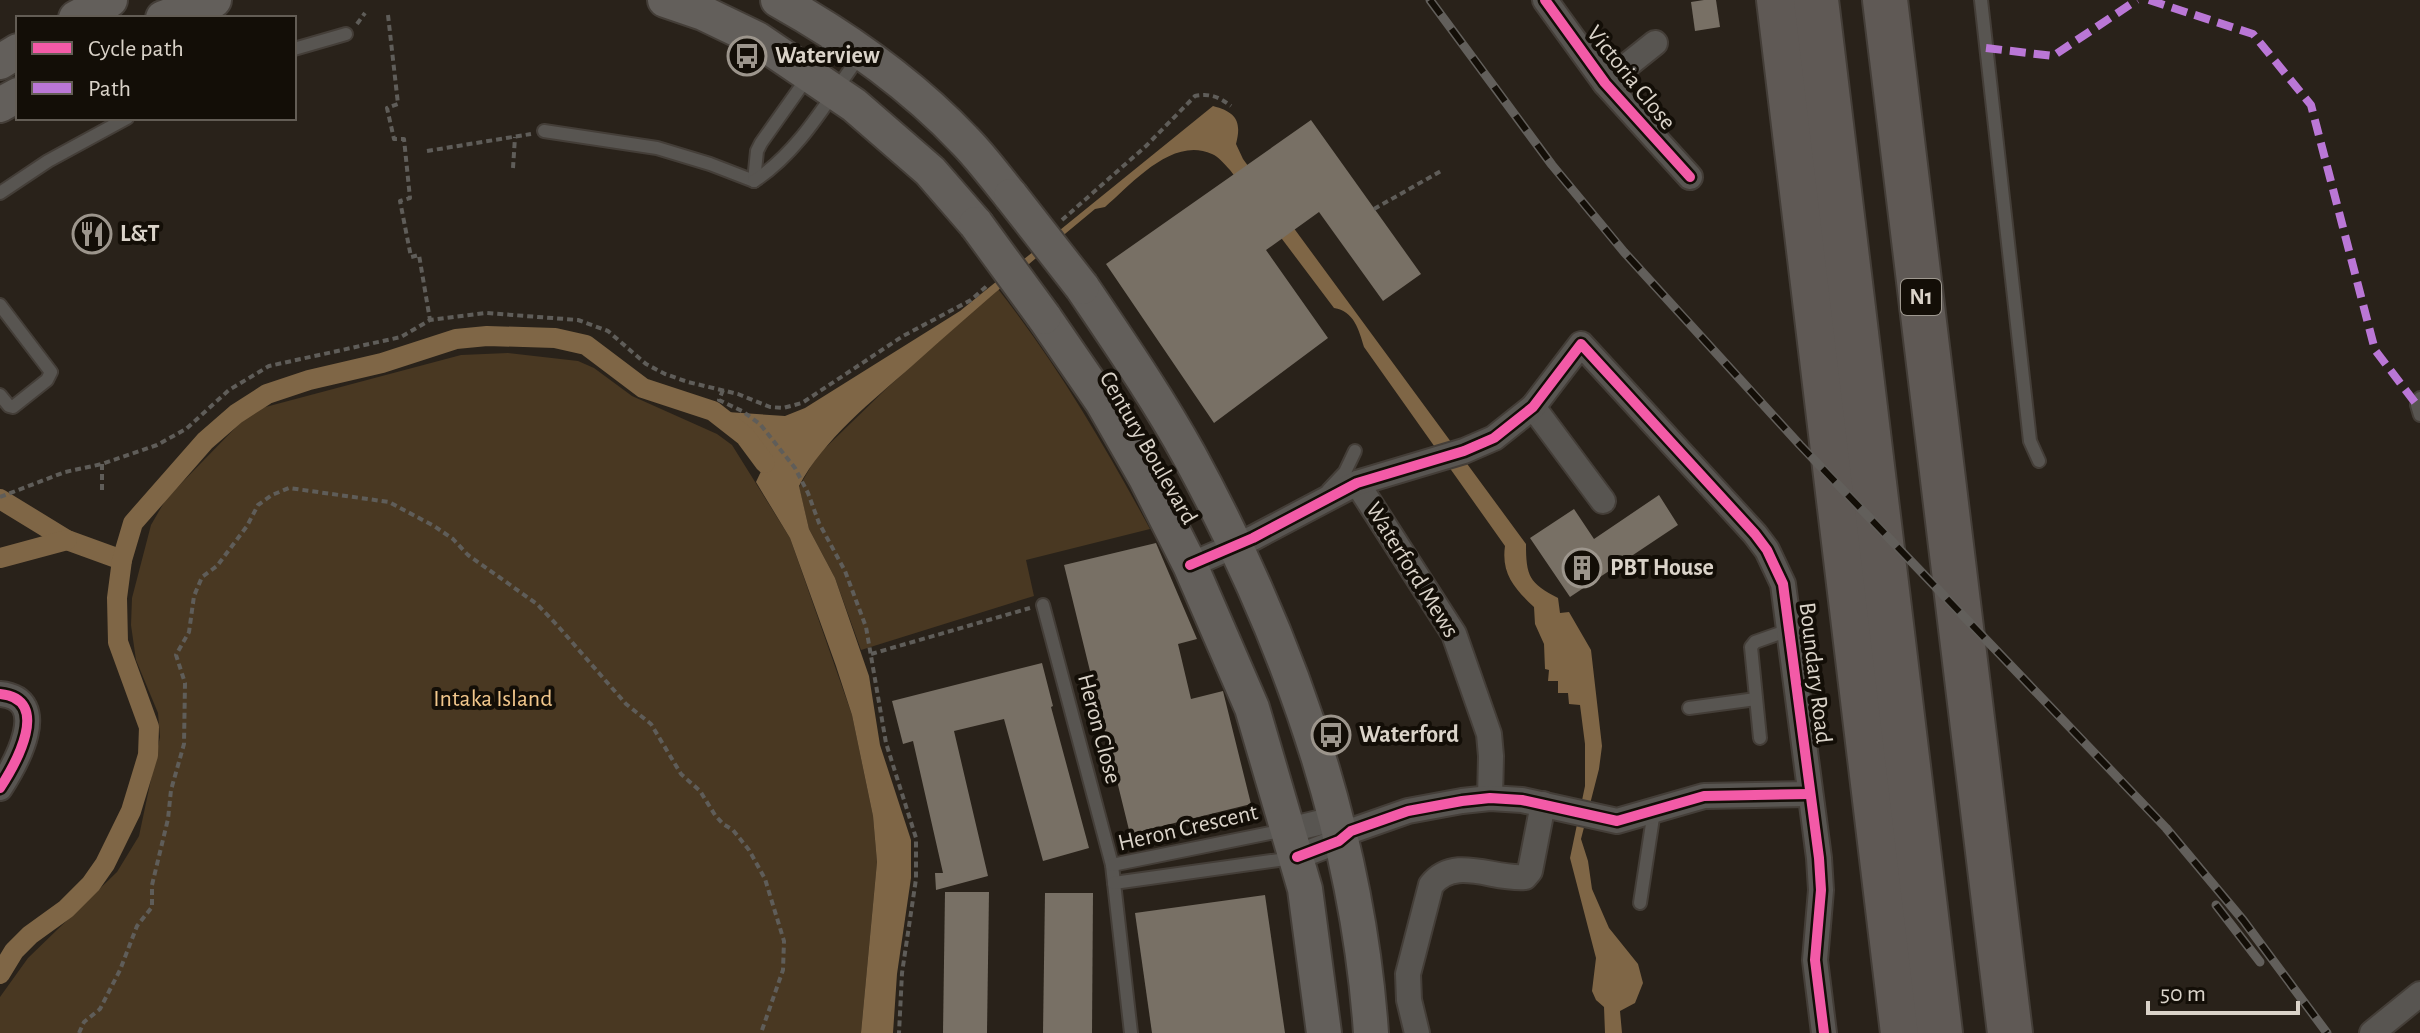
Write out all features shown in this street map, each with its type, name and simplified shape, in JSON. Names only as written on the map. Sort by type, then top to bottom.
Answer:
[{"type":"highway","points":[[1779,0],[1903,1033]]},
{"type":"highway","points":[[1816,0],[1940,1033]]},
{"type":"highway","name":"N1","points":[[1885,0],[2010,1033]]},
{"type":"highway","points":[[1845,545],[1892,1033]]},
{"type":"main road","points":[[80,16],[110,0]]},
{"type":"main road","points":[[169,16],[214,0]]},
{"type":"main road","name":"Century Boulevard","points":[[665,0],[703,13],[757,39],[854,105],[930,171],[976,224],[1103,403],[1190,565],[1252,708],[1305,889],[1324,1033]]},
{"type":"main road","name":"Century Boulevard","points":[[778,0],[886,69],[964,140],[1082,287],[1181,441],[1236,545],[1297,692],[1341,830],[1368,990],[1371,1033]]},
{"type":"street","name":"Victoria Close","points":[[1545,0],[1605,83],[1690,177]]},
{"type":"street","name":"Victoria Close","points":[[1605,83],[1655,43]]},
{"type":"street","name":"Boundary Road","points":[[1533,407],[1581,344],[1767,550],[1783,584],[1821,890],[1815,960],[1824,1033]]},
{"type":"street","points":[[1190,565],[1357,483],[1464,451],[1494,438],[1533,407],[1603,501]]},
{"type":"street","name":"Waterford Mews","points":[[1357,483],[1442,612],[1458,642],[1489,734],[1490,798]]},
{"type":"street","points":[[0,694],[16,699],[27,717],[27,732],[15,765],[0,788]]},
{"type":"street","points":[[1293,844],[1408,811],[1490,798],[1543,804],[1617,821],[1704,796],[1810,794]]},
{"type":"street","points":[[1417,1033],[1409,1000],[1408,974],[1431,885],[1438,877],[1456,869],[1525,877],[1530,871],[1543,804]]},
{"type":"street","points":[[2372,1033],[2420,994]]},
{"type":"lane","points":[[1981,0],[2030,441],[2039,461]]},
{"type":"lane","points":[[296,48],[346,34]]},
{"type":"lane","points":[[754,181],[757,151],[822,83],[850,44]]},
{"type":"lane","points":[[754,181],[791,151],[822,83],[850,44]]},
{"type":"lane","points":[[0,193],[48,161],[123,120]]},
{"type":"lane","points":[[544,131],[657,148],[754,181]]},
{"type":"lane","points":[[0,305],[51,372],[47,380],[13,407],[0,395]]},
{"type":"lane","points":[[2420,398],[2417,405],[2420,415]]},
{"type":"lane","points":[[1308,509],[1345,472],[1355,451]]},
{"type":"lane","name":"Heron Close","points":[[1043,605],[1112,865]]},
{"type":"lane","points":[[1760,738],[1751,647],[1755,642],[1789,630]]},
{"type":"lane","points":[[1689,708],[1756,699]]},
{"type":"lane","points":[[1640,903],[1654,811]]},
{"type":"lane","name":"Heron Crescent","points":[[1131,1033],[1112,865],[1269,831],[1293,844]]},
{"type":"lane","name":"Heron Crescent","points":[[1114,883],[1293,844]]},
{"type":"path","points":[[360,20],[365,13]]},
{"type":"path","points":[[388,15],[398,104],[387,108],[394,139],[404,139],[410,198],[400,201],[411,257],[419,255],[430,320]]},
{"type":"path","points":[[427,151],[544,131]]},
{"type":"path","points":[[513,168],[515,137]]},
{"type":"path","points":[[1374,209],[1441,171]]},
{"type":"path","points":[[0,497],[65,472],[102,464],[157,445],[186,429],[229,390],[269,366],[401,337],[430,320],[486,313],[578,320],[608,331],[646,364],[665,374],[723,390],[719,400],[760,424],[787,455],[845,571],[866,627],[886,743],[916,838],[916,879],[902,973],[899,1033]]},
{"type":"path","points":[[102,464],[102,493]]},
{"type":"path","points":[[79,1033],[84,1022],[100,1009],[137,926],[152,907],[152,885],[171,805],[171,790],[184,744],[185,683],[176,655],[189,632],[196,587],[202,577],[217,566],[247,526],[258,505],[289,488],[389,502],[434,526],[453,539],[468,555],[537,604],[626,704],[651,724],[671,761],[700,791],[723,824],[733,830],[765,879],[784,941],[783,970],[761,1033]]},
{"type":"path","points":[[871,654],[1043,605]]},
{"type":"green space","points":[[998,289],[1079,406],[1150,529],[1026,560],[1034,596],[861,650],[835,578],[809,529],[799,487],[817,456],[888,387]]},
{"type":"green space","name":"Intaka Island","points":[[508,353],[578,361],[594,368],[632,396],[717,434],[732,445],[790,538],[852,715],[873,816],[877,862],[861,1033],[0,1033],[0,997],[28,958],[117,872],[139,836],[160,737],[158,713],[136,660],[131,625],[132,598],[151,525],[166,499],[240,423],[258,409],[461,355]]},
{"type":"shaded area","points":[[1213,106],[1227,111],[1235,119],[1238,129],[1236,144],[1243,159],[1526,544],[1531,577],[1541,588],[1558,598],[1560,613],[1569,612],[1591,650],[1602,746],[1581,839],[1592,889],[1609,928],[1638,964],[1643,983],[1635,1003],[1620,1011],[1622,1033],[1605,1033],[1604,1007],[1592,991],[1596,958],[1570,858],[1585,786],[1585,744],[1580,705],[1569,704],[1568,693],[1558,693],[1558,681],[1548,681],[1549,670],[1545,669],[1544,644],[1535,624],[1534,607],[1507,573],[1505,546],[1364,347],[1351,317],[1334,308],[1230,170],[1215,155],[1197,150],[1182,151],[1154,165],[1026,267],[850,422],[821,453],[799,486],[809,529],[835,578],[869,676],[880,745],[911,840],[911,878],[897,974],[893,1033],[861,1033],[877,862],[873,816],[852,715],[790,538],[756,482],[765,463],[745,436],[713,411],[785,416],[805,408],[960,311]]},
{"type":"building","points":[[1716,0],[1720,27],[1695,31],[1691,2]]},
{"type":"building","points":[[1311,120],[1421,274],[1383,301],[1319,212],[1266,250],[1328,338],[1214,423],[1106,264]]},
{"type":"building","name":"PBT House","points":[[1659,495],[1678,525],[1570,597],[1530,538],[1574,509],[1594,539]]},
{"type":"building","points":[[1156,543],[1197,639],[1178,644],[1191,699],[1223,691],[1251,804],[1130,834],[1064,565]]},
{"type":"building","points":[[1042,663],[1089,848],[1043,861],[1004,719],[954,731],[988,876],[936,890],[935,873],[943,873],[913,741],[903,744],[892,701]]},
{"type":"building","points":[[945,892],[989,892],[987,1033],[943,1033]]},
{"type":"building","points":[[1045,893],[1093,893],[1092,1033],[1043,1033]]},
{"type":"building","points":[[1265,895],[1285,1033],[1152,1033],[1135,913]]},
{"type":"waterway","points":[[0,974],[14,951],[30,935],[66,909],[91,884],[105,864],[131,811],[148,755],[149,727],[118,642],[117,598],[122,560],[133,523],[205,441],[236,414],[267,394],[456,339],[487,336],[555,338],[586,345],[643,388],[713,411],[745,436],[765,463]]},
{"type":"waterway","points":[[0,499],[67,540],[122,560]]},
{"type":"waterway","points":[[0,558],[67,540]]},
{"type":"railway","points":[[1430,0],[1552,165],[1624,252],[1800,445],[2166,828],[2243,920],[2327,1033]]},
{"type":"railway","points":[[2216,905],[2260,962]]},
{"type":"marked path","points":[[1986,48],[2053,56],[2137,0]]},
{"type":"marked path","points":[[2149,0],[2253,34],[2311,105],[2375,350],[2417,405]]},
{"type":"cycle path","points":[[1545,0],[1605,83],[1690,177]]},
{"type":"cycle path","points":[[1190,565],[1253,538],[1357,483],[1464,451],[1494,438],[1533,407],[1581,344],[1755,534],[1767,550],[1783,584],[1819,858],[1821,890],[1815,960],[1824,1033]]},
{"type":"cycle path","points":[[0,694],[16,699],[24,708],[27,720],[21,749],[0,788]]},
{"type":"cycle path","points":[[1297,857],[1339,841],[1351,831],[1408,811],[1462,801],[1490,798],[1522,800],[1617,821],[1704,796],[1810,794]]},
{"type":"place","name":"Waterview","points":[[747,56]]},
{"type":"place","name":"L&T","points":[[92,234]]},
{"type":"place","name":"PBT House","points":[[1582,568]]},
{"type":"place","name":"Waterford","points":[[1331,735]]}]
